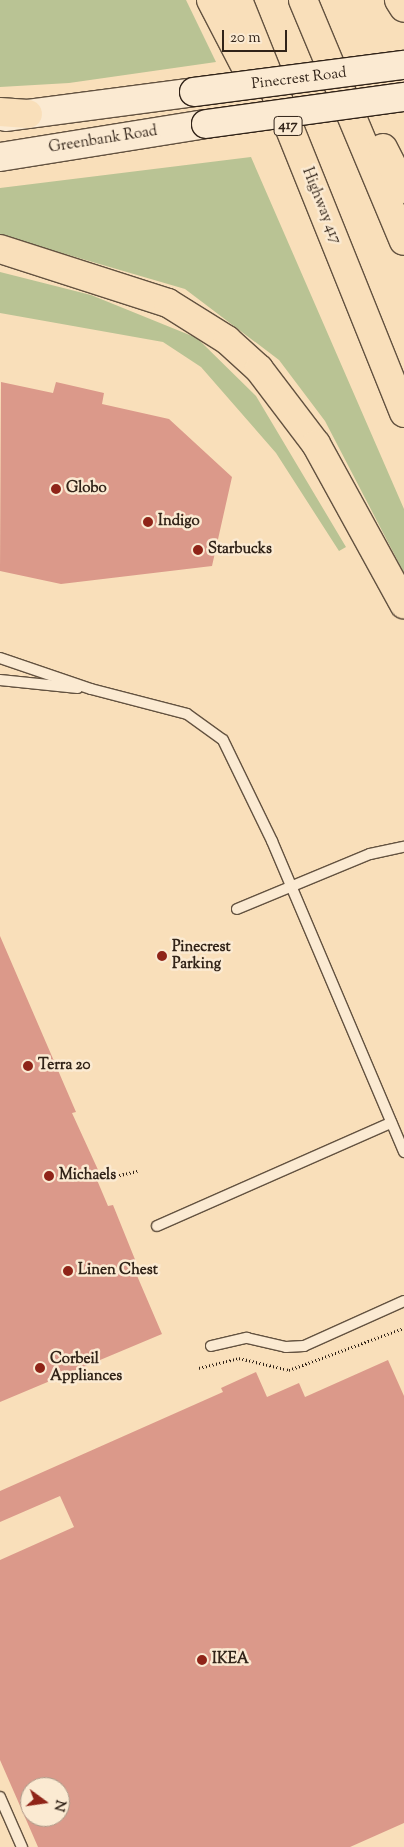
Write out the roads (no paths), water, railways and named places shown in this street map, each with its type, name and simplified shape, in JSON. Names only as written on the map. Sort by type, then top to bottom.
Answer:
[{"type":"highway","points":[[211,0],[339,251]]},
{"type":"highway","name":"Highway 417","points":[[238,0],[404,413]]},
{"type":"highway","points":[[304,0],[404,189]]},
{"type":"highway","points":[[304,0],[404,241]]},
{"type":"highway","points":[[399,0],[404,8]]},
{"type":"highway","points":[[0,112],[28,114]]},
{"type":"highway","points":[[0,249],[168,302],[227,340],[259,369],[316,444],[404,604]]},
{"type":"main road","name":"Pinecrest Road","points":[[28,114],[404,65]]},
{"type":"main road","name":"Greenbank Road","points":[[0,158],[206,124],[404,97]]},
{"type":"main road","points":[[0,118],[28,114]]},
{"type":"lane","points":[[0,658],[91,689],[188,714],[223,740],[236,762],[291,887],[404,1152]]},
{"type":"lane","points":[[0,680],[91,689]]},
{"type":"lane","points":[[237,909],[370,854],[404,847]]},
{"type":"lane","points":[[157,1226],[391,1123]]},
{"type":"lane","points":[[211,1346],[248,1338],[286,1347],[304,1346],[404,1301]]},
{"type":"lane","points":[[0,1797],[22,1847]]},
{"type":"place","name":"Globo","points":[[56,489]]},
{"type":"place","name":"Indigo","points":[[148,522]]},
{"type":"place","name":"Starbucks","points":[[198,550]]},
{"type":"place","name":"Pinecrest Parking","points":[[162,956]]},
{"type":"place","name":"Terra 20","points":[[28,1066]]},
{"type":"place","name":"Michaels","points":[[49,1176]]},
{"type":"place","name":"Linen Chest","points":[[68,1271]]},
{"type":"place","name":"Corbeil Appliances","points":[[40,1368]]},
{"type":"place","name":"IKEA","points":[[202,1660]]}]
